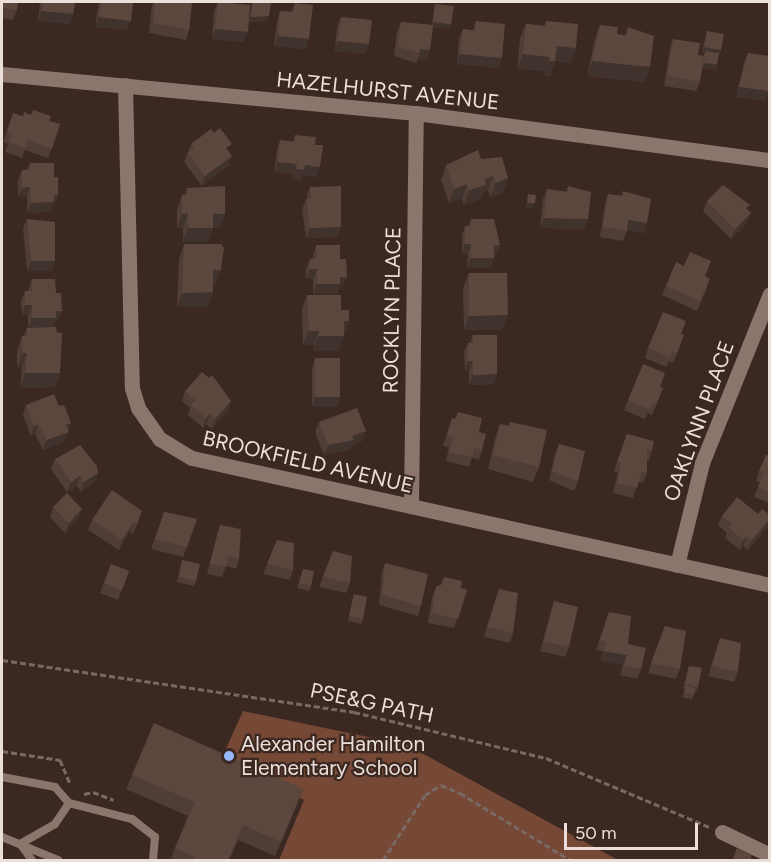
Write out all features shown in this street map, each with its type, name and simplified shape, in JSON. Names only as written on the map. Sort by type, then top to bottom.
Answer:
[{"type":"street","name":"HAZELHURST AVENUE","points":[[2,74],[416,113],[770,160]]},
{"type":"street","name":"BROOKFIELD AVENUE","points":[[125,85],[132,388],[147,424],[160,439],[192,458],[770,585]]},
{"type":"street","name":"ROCKLYN PLACE","points":[[411,506],[416,113]]},
{"type":"street","name":"OAKLYNN PLACE","points":[[677,565],[702,463],[770,294]]},
{"type":"street","points":[[722,832],[761,855]]},
{"type":"lane","points":[[2,777],[55,787],[69,803],[132,819],[155,837],[153,861]]},
{"type":"lane","points":[[20,844],[55,824],[69,803]]},
{"type":"lane","points":[[2,837],[58,861]]},
{"type":"lane","points":[[20,844],[32,861]]},
{"type":"path","name":"PSE&G PATH","points":[[2,660],[365,714],[546,758],[722,832]]},
{"type":"path","points":[[2,751],[60,760],[76,793],[93,792],[116,801]]},
{"type":"path","points":[[383,861],[425,795],[441,785],[460,792],[570,861]]},
{"type":"shaded area","points":[[243,711],[407,745],[618,860],[279,860],[304,800],[220,762]]},
{"type":"building","points":[[2,2],[18,2],[17,10],[2,8]]},
{"type":"building","points":[[43,2],[75,2],[73,14],[42,11]]},
{"type":"building","points":[[101,2],[133,2],[131,21],[99,17]]},
{"type":"building","points":[[155,2],[192,2],[189,30],[153,23]]},
{"type":"building","points":[[218,2],[250,5],[248,32],[215,29]]},
{"type":"building","points":[[253,2],[271,2],[269,16],[251,17]]},
{"type":"building","points":[[295,3],[313,5],[309,39],[278,36],[280,11],[294,12]]},
{"type":"building","points":[[435,4],[454,6],[451,24],[433,22]]},
{"type":"building","points":[[341,17],[372,20],[369,44],[338,41]]},
{"type":"building","points":[[476,21],[505,24],[502,58],[460,54],[463,29],[475,31]]},
{"type":"building","points":[[546,21],[578,24],[576,48],[557,46],[555,61],[549,61],[550,57],[523,54],[526,24],[546,26]]},
{"type":"building","points":[[401,22],[433,25],[430,50],[420,49],[420,53],[398,47]]},
{"type":"building","points":[[600,25],[618,27],[617,34],[627,36],[628,27],[654,36],[650,67],[592,61]]},
{"type":"building","points":[[707,31],[724,34],[721,50],[704,47]]},
{"type":"building","points":[[673,39],[700,43],[698,55],[704,56],[700,82],[667,76]]},
{"type":"building","points":[[705,51],[719,53],[717,64],[704,63]]},
{"type":"building","points":[[748,53],[770,56],[769,91],[739,87]]},
{"type":"building","points":[[33,110],[51,116],[49,121],[60,124],[52,149],[28,140],[26,148],[9,142],[12,134],[7,132],[13,113],[23,117],[24,112],[31,115]]},
{"type":"building","points":[[220,128],[232,144],[226,148],[232,156],[205,176],[188,153],[194,148],[191,144],[211,129],[214,133]]},
{"type":"building","points":[[295,135],[316,137],[315,145],[323,145],[320,167],[305,165],[304,170],[296,169],[297,164],[278,162],[280,140],[295,142]]},
{"type":"building","points":[[478,150],[481,159],[502,157],[508,178],[496,183],[493,176],[485,179],[486,185],[469,190],[467,184],[454,189],[446,165]]},
{"type":"building","points":[[30,163],[54,163],[54,177],[58,177],[58,195],[54,195],[54,202],[31,203],[30,187],[22,188],[22,170],[30,170]]},
{"type":"building","points":[[723,185],[750,205],[746,208],[751,213],[735,229],[707,201]]},
{"type":"building","points":[[225,186],[225,214],[213,214],[213,228],[188,228],[188,213],[182,214],[182,195],[187,195],[187,188]]},
{"type":"building","points":[[341,186],[341,227],[310,228],[306,199],[311,199],[310,187]]},
{"type":"building","points":[[568,186],[591,192],[588,219],[544,218],[547,189],[568,192]]},
{"type":"building","points":[[623,191],[651,199],[647,223],[628,220],[627,231],[603,227],[608,194],[623,196]]},
{"type":"building","points":[[528,194],[536,195],[535,203],[527,203]]},
{"type":"building","points":[[27,219],[55,222],[55,261],[31,261]]},
{"type":"building","points":[[471,219],[494,219],[500,245],[494,245],[494,258],[471,258],[471,244],[465,244],[465,226],[471,226]]},
{"type":"building","points":[[184,244],[221,244],[224,248],[221,270],[213,270],[213,292],[182,293]]},
{"type":"building","points":[[316,245],[340,245],[340,259],[346,259],[347,277],[340,277],[340,284],[317,284],[317,269],[310,269],[310,259],[317,259]]},
{"type":"building","points":[[690,252],[711,261],[705,276],[710,279],[700,301],[666,286],[676,262],[684,266]]},
{"type":"building","points":[[469,273],[507,273],[508,315],[469,316]]},
{"type":"building","points":[[32,279],[55,279],[56,293],[61,293],[62,311],[56,311],[56,318],[32,318],[32,305],[25,305],[25,291],[32,291]]},
{"type":"building","points":[[307,295],[341,295],[341,310],[349,310],[349,321],[344,321],[344,336],[319,336],[319,331],[309,331]]},
{"type":"building","points":[[663,312],[686,321],[681,334],[684,335],[677,353],[672,351],[670,357],[648,348]]},
{"type":"building","points":[[56,327],[57,333],[62,333],[60,373],[25,373],[27,353],[22,353],[22,336],[27,336],[27,328]]},
{"type":"building","points":[[473,335],[497,335],[497,374],[473,375],[473,361],[468,361],[468,343],[473,343]]},
{"type":"building","points":[[315,358],[340,358],[340,397],[315,397]]},
{"type":"building","points":[[643,364],[665,373],[660,387],[663,388],[656,405],[652,403],[649,409],[628,400]]},
{"type":"building","points":[[202,372],[209,378],[212,375],[231,401],[215,419],[210,414],[206,418],[191,405],[196,400],[185,391]]},
{"type":"building","points":[[54,394],[59,406],[64,405],[71,423],[66,425],[69,432],[47,440],[38,424],[34,426],[26,405]]},
{"type":"building","points":[[357,408],[366,431],[352,436],[354,440],[328,445],[319,422]]},
{"type":"building","points":[[458,412],[482,418],[479,432],[486,434],[482,450],[474,448],[472,457],[449,452],[453,437],[447,436],[452,418],[456,419]]},
{"type":"building","points":[[510,422],[547,430],[539,467],[493,455],[500,424],[509,426]]},
{"type":"building","points":[[627,434],[654,441],[652,450],[647,449],[647,473],[641,472],[637,488],[617,483],[621,463],[617,462]]},
{"type":"building","points":[[559,444],[585,451],[578,481],[552,471]]},
{"type":"building","points":[[80,445],[97,466],[98,473],[84,482],[80,476],[71,482],[55,459]]},
{"type":"building","points":[[766,455],[770,456],[770,492],[758,487],[764,473],[759,471]]},
{"type":"building","points":[[112,490],[142,511],[137,524],[134,522],[122,540],[92,520]]},
{"type":"building","points":[[67,493],[82,509],[69,523],[53,507]]},
{"type":"building","points":[[737,497],[758,514],[762,509],[770,515],[770,519],[752,540],[747,536],[743,540],[729,528],[732,524],[722,516]]},
{"type":"building","points":[[164,512],[197,519],[187,547],[155,539]]},
{"type":"building","points":[[220,525],[241,529],[239,559],[228,556],[226,567],[210,564]]},
{"type":"building","points":[[277,540],[294,543],[293,570],[267,564]]},
{"type":"building","points":[[333,551],[352,556],[350,583],[323,577]]},
{"type":"building","points":[[182,560],[200,564],[196,581],[179,577]]},
{"type":"building","points":[[385,563],[428,574],[421,606],[382,595]]},
{"type":"building","points":[[111,564],[129,571],[122,590],[104,583]]},
{"type":"building","points":[[303,569],[314,571],[311,586],[299,583]]},
{"type":"building","points":[[444,577],[462,581],[461,588],[467,590],[458,619],[432,613],[436,587],[442,584]]},
{"type":"building","points":[[499,589],[518,593],[513,633],[487,627]]},
{"type":"building","points":[[354,594],[367,597],[363,619],[349,616]]},
{"type":"building","points":[[554,601],[578,607],[569,647],[544,641]]},
{"type":"building","points":[[609,612],[631,616],[628,644],[646,648],[641,669],[624,666],[627,655],[604,651],[606,642],[600,640]]},
{"type":"building","points":[[665,626],[686,631],[680,669],[651,663]]},
{"type":"building","points":[[720,638],[741,643],[738,672],[712,666]]},
{"type":"building","points":[[689,666],[702,668],[698,687],[685,684]]},
{"type":"building","points":[[686,686],[695,688],[694,695],[684,692]]},
{"type":"building","points":[[154,723],[303,789],[281,842],[243,825],[228,861],[193,861],[195,857],[175,848],[195,802],[132,775]]},
{"type":"building","points":[[737,848],[752,855],[750,861],[732,861]]},
{"type":"place","name":"Alexander Hamilton Elementary School","points":[[229,756]]}]
